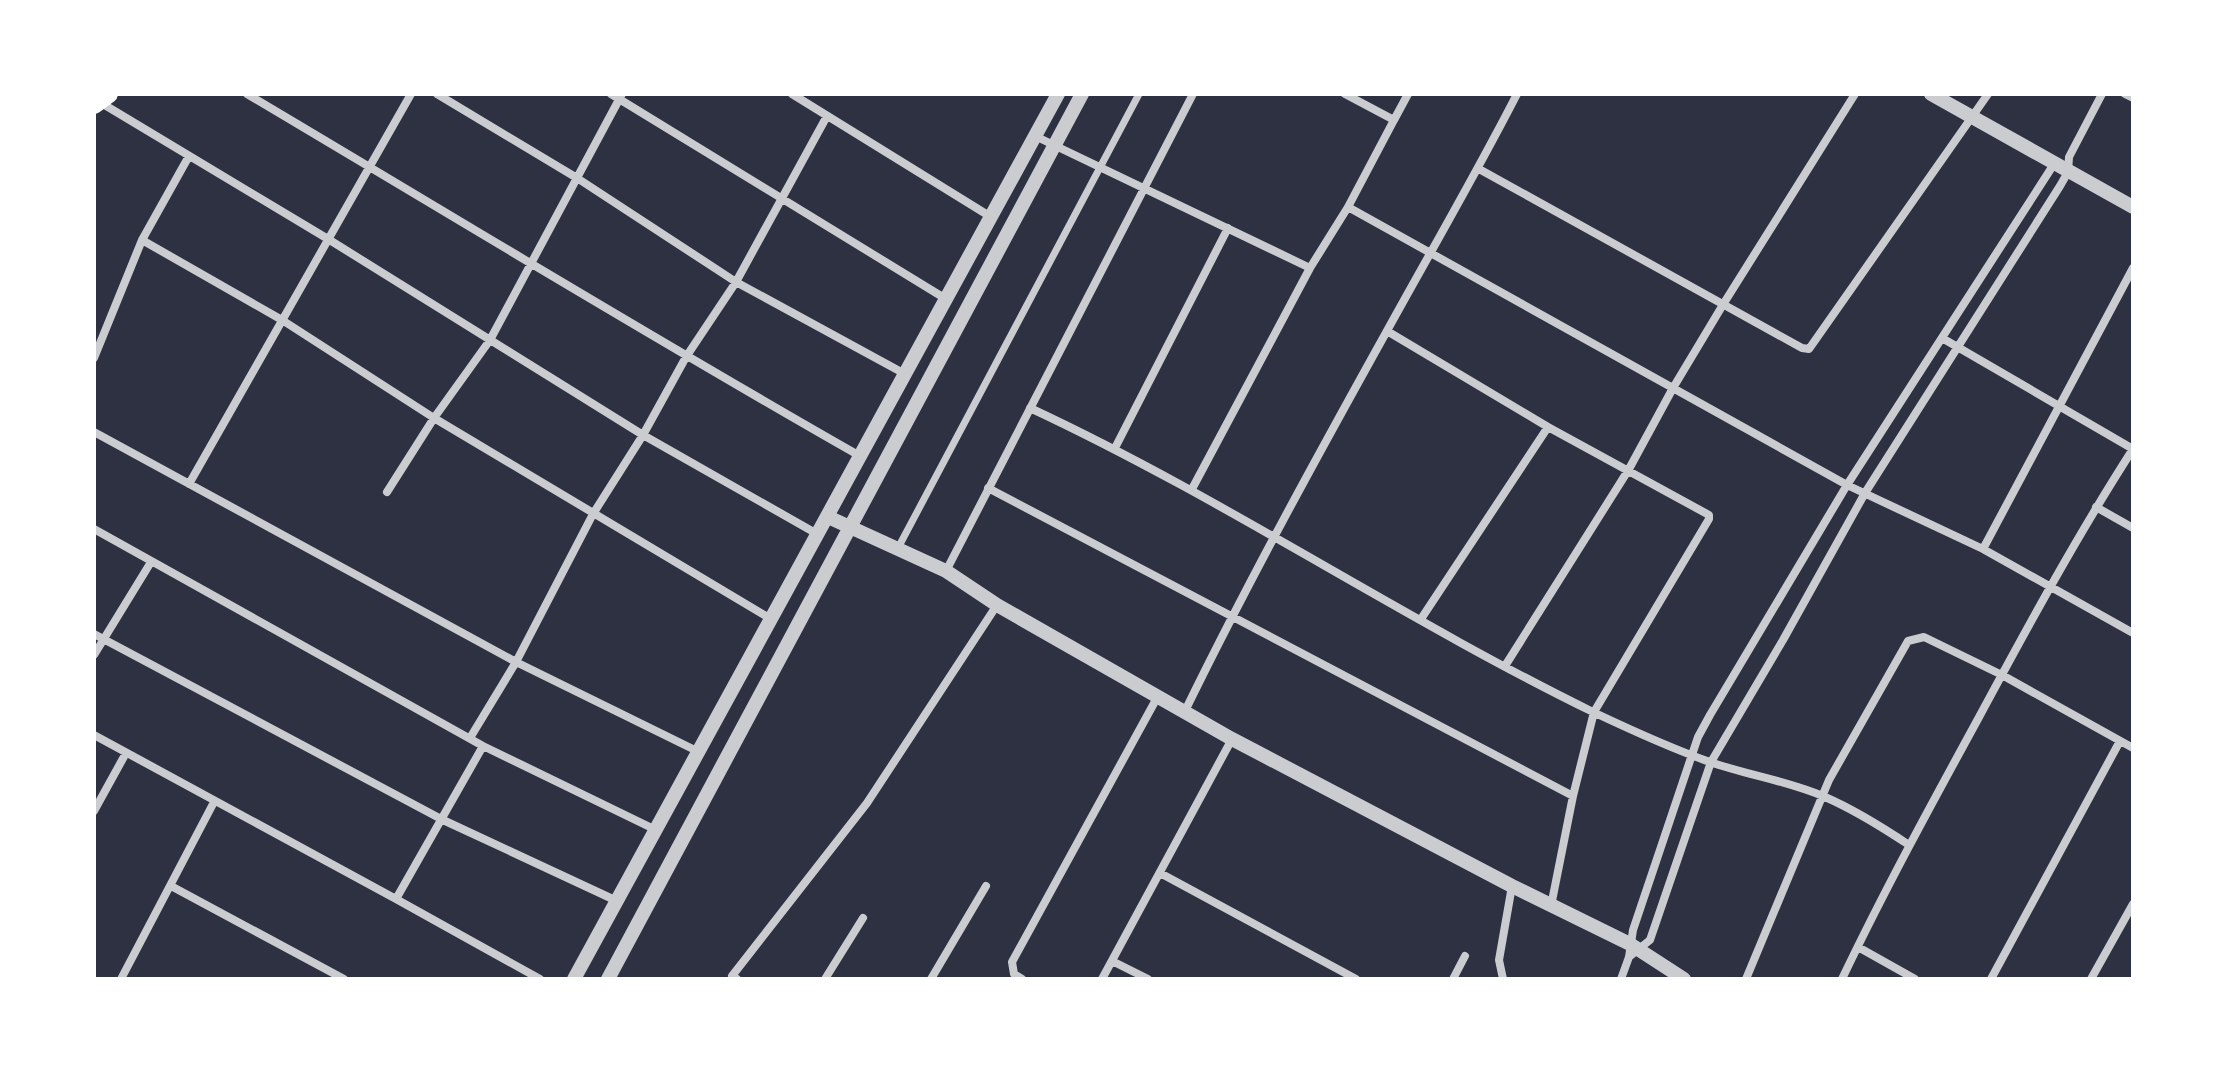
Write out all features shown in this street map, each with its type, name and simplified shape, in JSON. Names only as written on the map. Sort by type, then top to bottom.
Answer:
[{"type":"street","points":[[247,94],[686,357],[860,456]]},
{"type":"street","points":[[189,484],[411,94]]},
{"type":"street","points":[[437,94],[577,178],[736,282],[905,374]]},
{"type":"street","points":[[792,94],[991,217]]},
{"type":"street","points":[[574,979],[1058,94]]},
{"type":"street","points":[[608,979],[1082,94]]},
{"type":"street","points":[[898,548],[1139,94]]},
{"type":"street","points":[[946,571],[1193,94]]},
{"type":"street","points":[[1345,94],[1394,120]]},
{"type":"street","points":[[1192,489],[1310,268],[1348,207],[1408,94]]},
{"type":"street","points":[[1185,711],[1232,615],[1479,169],[1517,94]]},
{"type":"street","points":[[1505,666],[1629,469],[1724,303],[1855,94]]},
{"type":"street","points":[[1931,94],[2054,164],[2068,164],[2133,207]]},
{"type":"street","points":[[1479,169],[1802,348],[1809,349],[1988,94]]},
{"type":"street","points":[[1633,951],[1650,940],[1711,762],[1865,493],[1958,348],[2068,164],[2102,94]]},
{"type":"street","points":[[2125,94],[2133,98]]},
{"type":"street","points":[[387,492],[434,418],[490,340],[617,96],[946,299]]},
{"type":"street","points":[[99,100],[643,435],[819,535]]},
{"type":"street","points":[[470,738],[516,662],[593,514],[643,435],[686,357],[736,282],[827,116]]},
{"type":"street","points":[[1035,136],[1310,268]]},
{"type":"street","points":[[94,358],[142,240],[189,156]]},
{"type":"street","points":[[1621,979],[1633,951],[1692,755],[1710,715],[1847,485],[2054,164]]},
{"type":"street","points":[[1348,207],[1847,485],[1983,549],[2133,633]]},
{"type":"street","points":[[1115,448],[1228,228]]},
{"type":"street","points":[[142,240],[282,320],[434,418],[771,619]]},
{"type":"street","points":[[1983,549],[2133,268]]},
{"type":"street","points":[[1387,331],[1548,427],[1706,512],[1709,519],[1594,712],[1551,906]]},
{"type":"street","points":[[1842,979],[1909,845],[2002,675],[2096,507],[2133,449],[1942,338]]},
{"type":"street","points":[[1030,408],[1192,489],[1505,666],[1594,712],[1692,755],[1822,796],[1862,815],[1909,845]]},
{"type":"street","points":[[1421,619],[1548,427]]},
{"type":"street","points":[[94,432],[516,662],[699,752]]},
{"type":"street","points":[[988,488],[1573,796]]},
{"type":"street","points":[[2096,507],[2133,528]]},
{"type":"street","points":[[828,517],[946,571],[997,605],[1232,739],[1684,979]]},
{"type":"street","points":[[94,529],[483,746],[656,830]]},
{"type":"street","points":[[94,655],[151,562]]},
{"type":"street","points":[[733,978],[867,803],[997,605]]},
{"type":"street","points":[[94,634],[443,820],[617,901]]},
{"type":"street","points":[[1746,979],[1822,796],[1908,641],[1924,637],[2002,675],[2133,748]]},
{"type":"street","points":[[1022,979],[1014,974],[1012,962],[1158,696]]},
{"type":"street","points":[[94,735],[540,979]]},
{"type":"street","points":[[1102,979],[1232,739]]},
{"type":"street","points":[[1991,979],[2120,741]]},
{"type":"street","points":[[396,899],[483,746]]},
{"type":"street","points":[[94,811],[126,753]]},
{"type":"street","points":[[121,979],[214,802]]},
{"type":"street","points":[[1160,873],[1356,979]]},
{"type":"street","points":[[171,886],[344,979]]},
{"type":"street","points":[[931,979],[986,886]]},
{"type":"street","points":[[1503,979],[1499,960],[1512,886]]},
{"type":"street","points":[[2091,979],[2133,904]]},
{"type":"street","points":[[825,979],[863,918]]},
{"type":"street","points":[[1858,947],[1915,979]]},
{"type":"street","points":[[1453,979],[1465,956]]},
{"type":"street","points":[[1112,961],[1148,979]]}]
